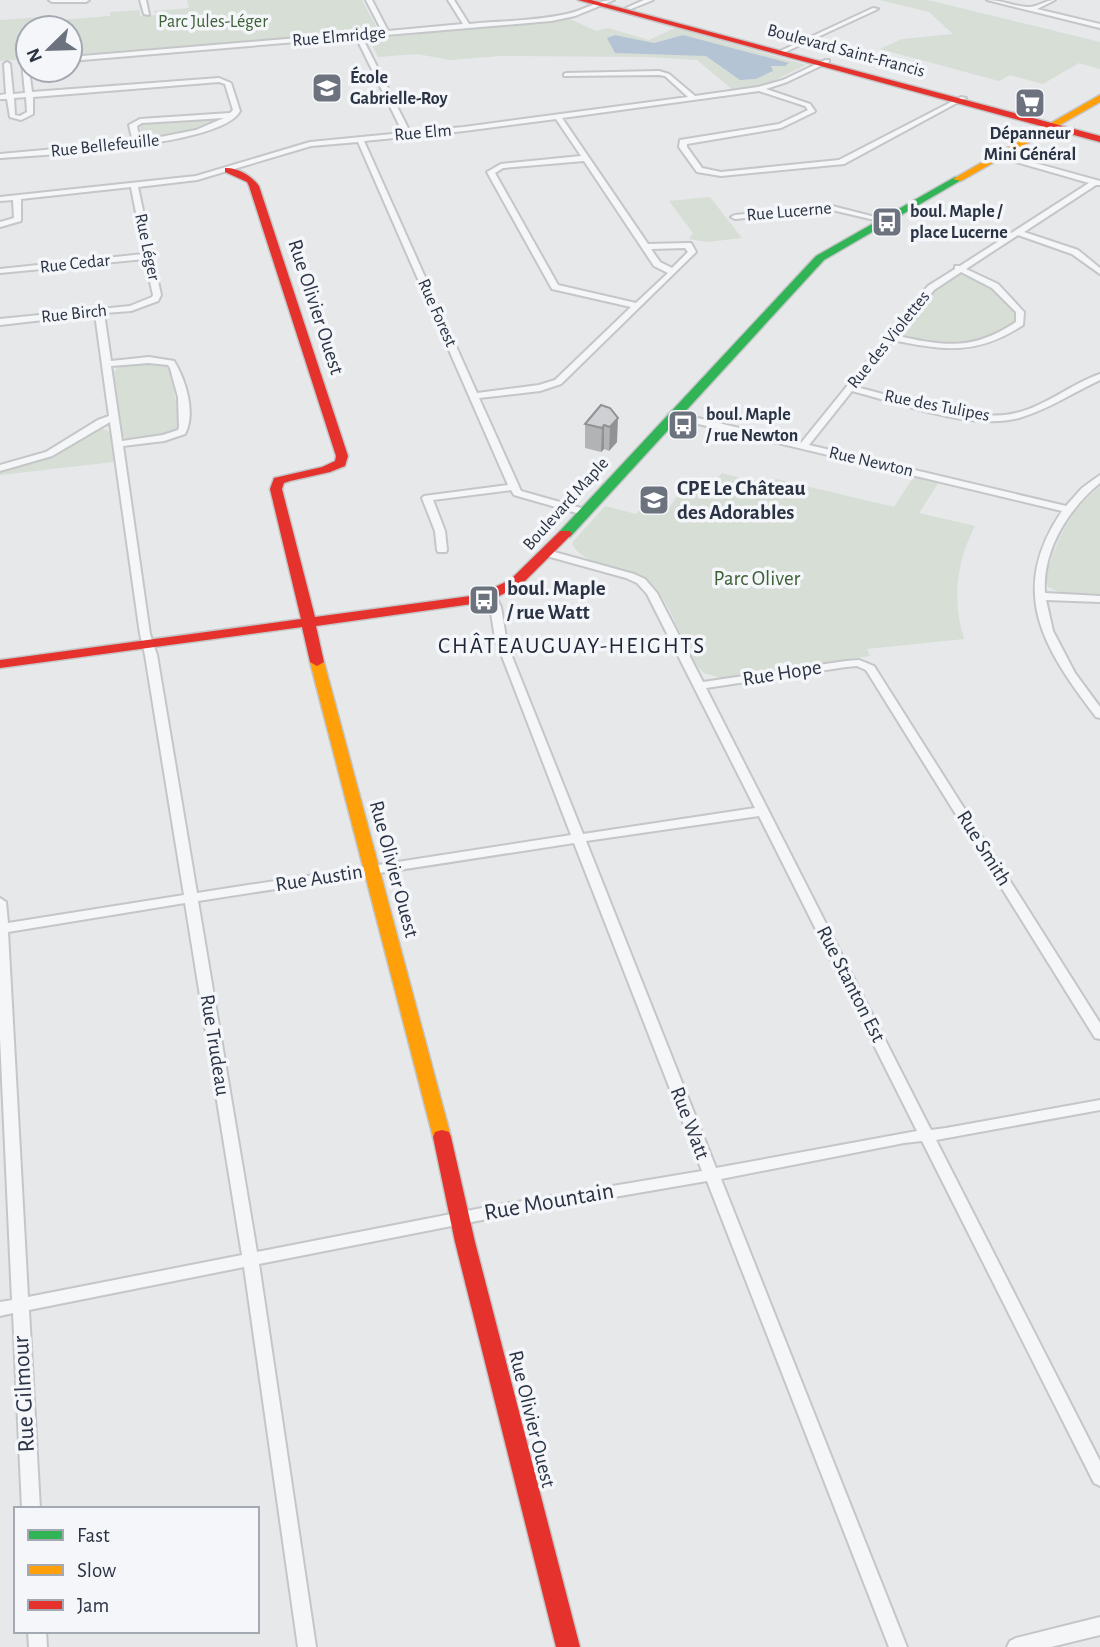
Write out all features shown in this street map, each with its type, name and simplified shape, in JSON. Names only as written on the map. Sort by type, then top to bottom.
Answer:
[{"type":"street","points":[[54,1],[86,0]]},
{"type":"street","points":[[143,0],[147,14]]},
{"type":"street","points":[[369,0],[386,33]]},
{"type":"street","points":[[451,0],[467,26]]},
{"type":"street","name":"Boulevard Saint-Francis","points":[[582,0],[629,8],[782,52]]},
{"type":"street","points":[[629,8],[650,0]]},
{"type":"street","points":[[990,0],[1100,26]]},
{"type":"street","points":[[1031,10],[1052,0]]},
{"type":"street","name":"Rue Elmridge","points":[[84,57],[562,18],[603,2]]},
{"type":"street","name":"Boulevard Saint-Francis","points":[[603,2],[1100,137]]},
{"type":"street","points":[[782,52],[875,9]]},
{"type":"street","points":[[358,35],[408,135]]},
{"type":"street","name":"Rue Elm","points":[[0,199],[197,178],[295,147],[558,117],[760,89],[823,63]]},
{"type":"street","points":[[4,64],[12,116],[21,118],[31,115],[27,84]]},
{"type":"street","points":[[566,75],[585,72],[659,73],[667,75],[694,98]]},
{"type":"street","points":[[0,97],[219,80],[229,84],[237,109],[235,115],[140,121],[134,125],[137,144]]},
{"type":"street","points":[[760,89],[808,105],[812,111],[781,126],[683,142],[682,146],[700,170],[721,174],[841,162],[960,100]]},
{"type":"street","name":"Boulevard Maple","points":[[0,664],[491,597],[520,580],[547,553],[816,261],[1051,123],[1100,91]]},
{"type":"street","name":"Boulevard Maple","points":[[1051,123],[1100,98]]},
{"type":"street","name":"Rue Bellefeuille","points":[[0,156],[167,140],[228,120],[235,115]]},
{"type":"street","points":[[558,117],[645,247],[660,267],[673,272]]},
{"type":"street","name":"Rue Forest","points":[[360,139],[514,487]]},
{"type":"street","points":[[998,154],[1098,183]]},
{"type":"street","points":[[587,158],[501,166],[491,172],[555,287],[637,306]]},
{"type":"street","name":"Rue Olivier Ouest","points":[[228,170],[250,180],[254,186],[342,456],[341,463],[334,468],[290,475],[276,485],[309,613],[309,633],[435,1108],[460,1219],[568,1647]]},
{"type":"street","name":"Rue des Violettes","points":[[803,446],[930,288],[958,268],[1098,183]]},
{"type":"street","name":"Rue Léger","points":[[134,186],[157,295],[148,303]]},
{"type":"street","points":[[0,225],[18,219],[17,198]]},
{"type":"street","name":"Rue Lucerne","points":[[735,217],[832,208],[883,220]]},
{"type":"street","points":[[1017,232],[1075,252],[1100,272]]},
{"type":"street","points":[[474,396],[553,385],[692,252],[688,245],[645,247]]},
{"type":"street","name":"Rue Cedar","points":[[0,271],[149,256]]},
{"type":"street","points":[[891,337],[934,346],[966,348],[987,341],[1020,323],[1020,312],[998,289],[958,268]]},
{"type":"street","name":"Rue Birch","points":[[0,322],[148,303]]},
{"type":"street","name":"Rue Trudeau","points":[[99,311],[147,644],[251,1259],[307,1647]]},
{"type":"street","points":[[107,364],[149,360],[170,363],[176,371],[187,423],[185,429],[174,436],[117,444]]},
{"type":"street","name":"Rue des Tulipes","points":[[849,388],[965,415],[1004,418],[1025,413],[1100,377]]},
{"type":"street","name":"Rue Newton","points":[[673,415],[1067,509]]},
{"type":"street","points":[[0,468],[50,454],[102,422],[114,418]]},
{"type":"street","points":[[1100,478],[1067,509],[1043,561],[1039,596],[1044,623],[1056,653],[1094,699],[1100,715]]},
{"type":"street","points":[[442,550],[440,531],[427,498],[514,487],[522,496],[584,512]]},
{"type":"street","name":"Rue Stanton Est","points":[[547,553],[614,570],[641,582],[652,593],[1100,1478]]},
{"type":"street","points":[[1039,596],[1100,599]]},
{"type":"street","name":"Rue Watt","points":[[491,597],[496,605],[499,636],[898,1647]]},
{"type":"street","name":"Rue Hope","points":[[699,685],[846,664],[865,664]]},
{"type":"street","name":"Rue Smith","points":[[865,664],[876,676],[1100,1034]]},
{"type":"street","name":"Rue Austin","points":[[1,929],[372,869],[763,811]]},
{"type":"street","name":"Rue Gilmour","points":[[0,902],[31,1507]]},
{"type":"street","name":"Rue Mountain","points":[[0,1309],[460,1219],[1100,1105]]},
{"type":"street","points":[[1016,1647],[1100,1626]]},
{"type":"green space","name":"Parc Jules-Léger","points":[[187,0],[362,0],[378,30],[84,54],[84,18],[110,16],[110,12],[140,10],[140,16],[156,15],[154,11],[189,8]]},
{"type":"green space","points":[[880,0],[928,0],[1100,42],[1100,69],[1079,63],[1043,84],[1010,75],[999,81],[880,49],[902,39],[953,34],[929,12]]},
{"type":"green space","name":"Parc Jules-Léger","points":[[14,19],[14,60],[0,61],[0,20]]},
{"type":"green space","points":[[570,19],[596,31],[608,28],[649,40],[675,28],[806,65],[769,83],[733,90],[697,60],[500,56],[451,60],[417,54],[378,57],[369,39]],"holes":[[[615,35],[654,43],[683,35],[785,66],[771,66],[771,73],[749,80],[706,56],[651,52],[619,53]]]},
{"type":"green space","points":[[217,116],[220,120],[180,134],[158,139],[141,137],[140,123]]},
{"type":"green space","points":[[710,197],[742,238],[707,242],[689,239],[693,233],[669,201]]},
{"type":"green space","points":[[955,275],[973,278],[993,289],[1010,305],[1015,321],[1004,330],[977,341],[945,346],[916,341],[903,335],[902,330],[936,289]]},
{"type":"green space","points":[[147,362],[164,364],[170,370],[180,424],[171,433],[164,435],[127,439],[122,435],[114,372],[119,366]]},
{"type":"green space","points":[[103,429],[110,432],[114,462],[0,475],[0,470],[40,461]]},
{"type":"green space","name":"Parc Oliver","points":[[722,473],[771,486],[776,479],[894,507],[914,476],[939,482],[919,513],[975,526],[964,554],[958,582],[958,610],[964,639],[867,649],[870,656],[721,678],[704,673],[689,652],[664,599],[648,581],[584,557],[572,543],[605,506],[636,514],[647,502],[669,508],[682,489],[702,494]]},
{"type":"green space","points":[[1100,486],[1100,595],[1063,594],[1048,587],[1051,559],[1071,517]]},
{"type":"water","points":[[615,35],[654,43],[683,35],[789,63],[785,66],[771,66],[773,71],[756,79],[740,80],[706,56],[615,53],[607,38]]},
{"type":"building","points":[[601,405],[610,408],[618,418],[610,427],[585,424]]},
{"type":"traffic: fast","points":[[565,534],[820,258],[958,179]]},
{"type":"traffic: slow","points":[[958,179],[1100,98]]},
{"type":"traffic: slow","points":[[317,662],[442,1137]]},
{"type":"traffic: jam","points":[[582,0],[1100,139]]},
{"type":"traffic: jam","points":[[228,170],[250,180],[254,186],[342,456],[341,463],[334,467],[278,481],[276,489],[308,613],[309,633],[317,662]]},
{"type":"traffic: jam","points":[[0,664],[481,599],[515,583],[565,534]]},
{"type":"traffic: jam","points":[[442,1137],[465,1242],[568,1647]]},
{"type":"place","name":"École Gabrielle-Roy","points":[[327,88]]},
{"type":"place","name":"Dépanneur Mini Général","points":[[1030,103]]},
{"type":"place","name":"boul. Maple / place Lucerne","points":[[887,222]]},
{"type":"place","name":"boul. Maple / rue Newton","points":[[683,425]]},
{"type":"place","name":"CPE Le Château des Adorables","points":[[654,500]]},
{"type":"place","name":"boul. Maple / rue Watt","points":[[484,600]]},
{"type":"district","name":"CHÂTEAUGUAY-HEIGHTS","points":[[572,646]]}]
